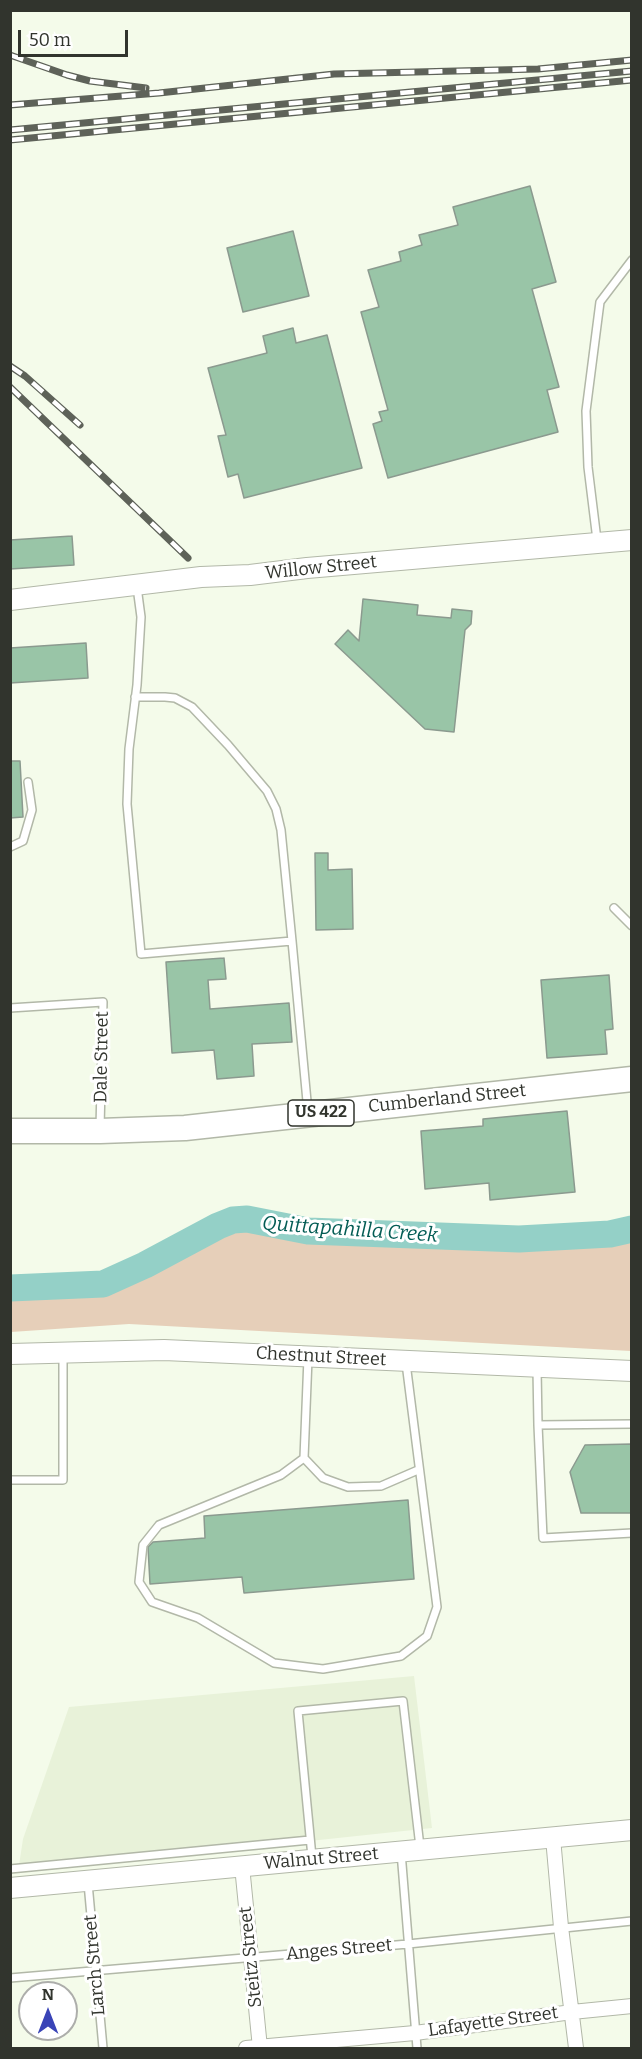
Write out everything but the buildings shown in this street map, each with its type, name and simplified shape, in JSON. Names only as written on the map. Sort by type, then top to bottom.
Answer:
[{"type":"highway","name":"Cumberland Street","points":[[10,1131],[185,1128],[632,1079]]},
{"type":"street","name":"Willow Street","points":[[10,600],[201,577],[250,575],[632,540]]},
{"type":"street","name":"Chestnut Street","points":[[10,1354],[164,1350],[632,1371]]},
{"type":"street","name":"Walnut Street","points":[[10,1888],[632,1830]]},
{"type":"street","points":[[553,1838],[576,2049]]},
{"type":"street","name":"Steitz Street","points":[[242,1866],[251,1958],[256,2048]]},
{"type":"street","name":"Lafayette Street","points":[[256,2048],[632,2006]]},
{"type":"lane","points":[[597,543],[588,467],[586,411],[600,302],[632,260]]},
{"type":"lane","points":[[136,585],[141,617],[129,748],[127,804],[141,954],[292,941]]},
{"type":"lane","points":[[135,698],[176,698],[192,707],[267,791],[276,809],[281,830],[308,1114]]},
{"type":"lane","points":[[10,847],[23,841],[32,810],[28,782]]},
{"type":"lane","points":[[614,908],[632,926]]},
{"type":"lane","name":"Dale Street","points":[[10,1008],[103,1002],[100,1131]]},
{"type":"lane","points":[[10,1480],[63,1480],[63,1352]]},
{"type":"lane","points":[[308,1357],[304,1458],[323,1478],[348,1486],[381,1486],[418,1470]]},
{"type":"lane","points":[[304,1458],[281,1475],[159,1525],[143,1545],[139,1582],[152,1602],[198,1618],[274,1664],[323,1669],[401,1656],[427,1636],[437,1607],[406,1361]]},
{"type":"lane","points":[[537,1366],[537,1425],[543,1538],[632,1533]]},
{"type":"lane","points":[[537,1425],[632,1424]]},
{"type":"lane","points":[[312,1860],[298,1711],[403,1701],[410,1851],[408,1944],[417,2049]]},
{"type":"lane","points":[[10,1869],[310,1840]]},
{"type":"lane","name":"Larch Street","points":[[88,1881],[103,2049]]},
{"type":"lane","name":"Anges Street","points":[[10,1978],[408,1944],[632,1921]]},
{"type":"shaded area","points":[[243,1228],[308,1239],[527,1248],[611,1242],[631,1236],[631,1351],[129,1324],[11,1332],[11,1299],[105,1293],[227,1231]]},
{"type":"shaded area","points":[[414,1676],[432,1828],[18,1872],[23,1839],[69,1707]]},
{"type":"waterway","name":"Quittapahilla Creek","points":[[10,1288],[103,1284],[233,1220],[247,1219],[308,1231],[519,1239],[610,1234],[632,1229]]},
{"type":"railway","points":[[10,55],[90,81],[146,88]]},
{"type":"railway","points":[[10,105],[159,93],[334,74],[538,69],[632,60]]},
{"type":"railway","points":[[10,130],[632,71]]},
{"type":"railway","points":[[10,140],[632,80]]},
{"type":"railway","points":[[10,366],[25,376],[80,425]]},
{"type":"railway","points":[[10,387],[188,558]]}]
